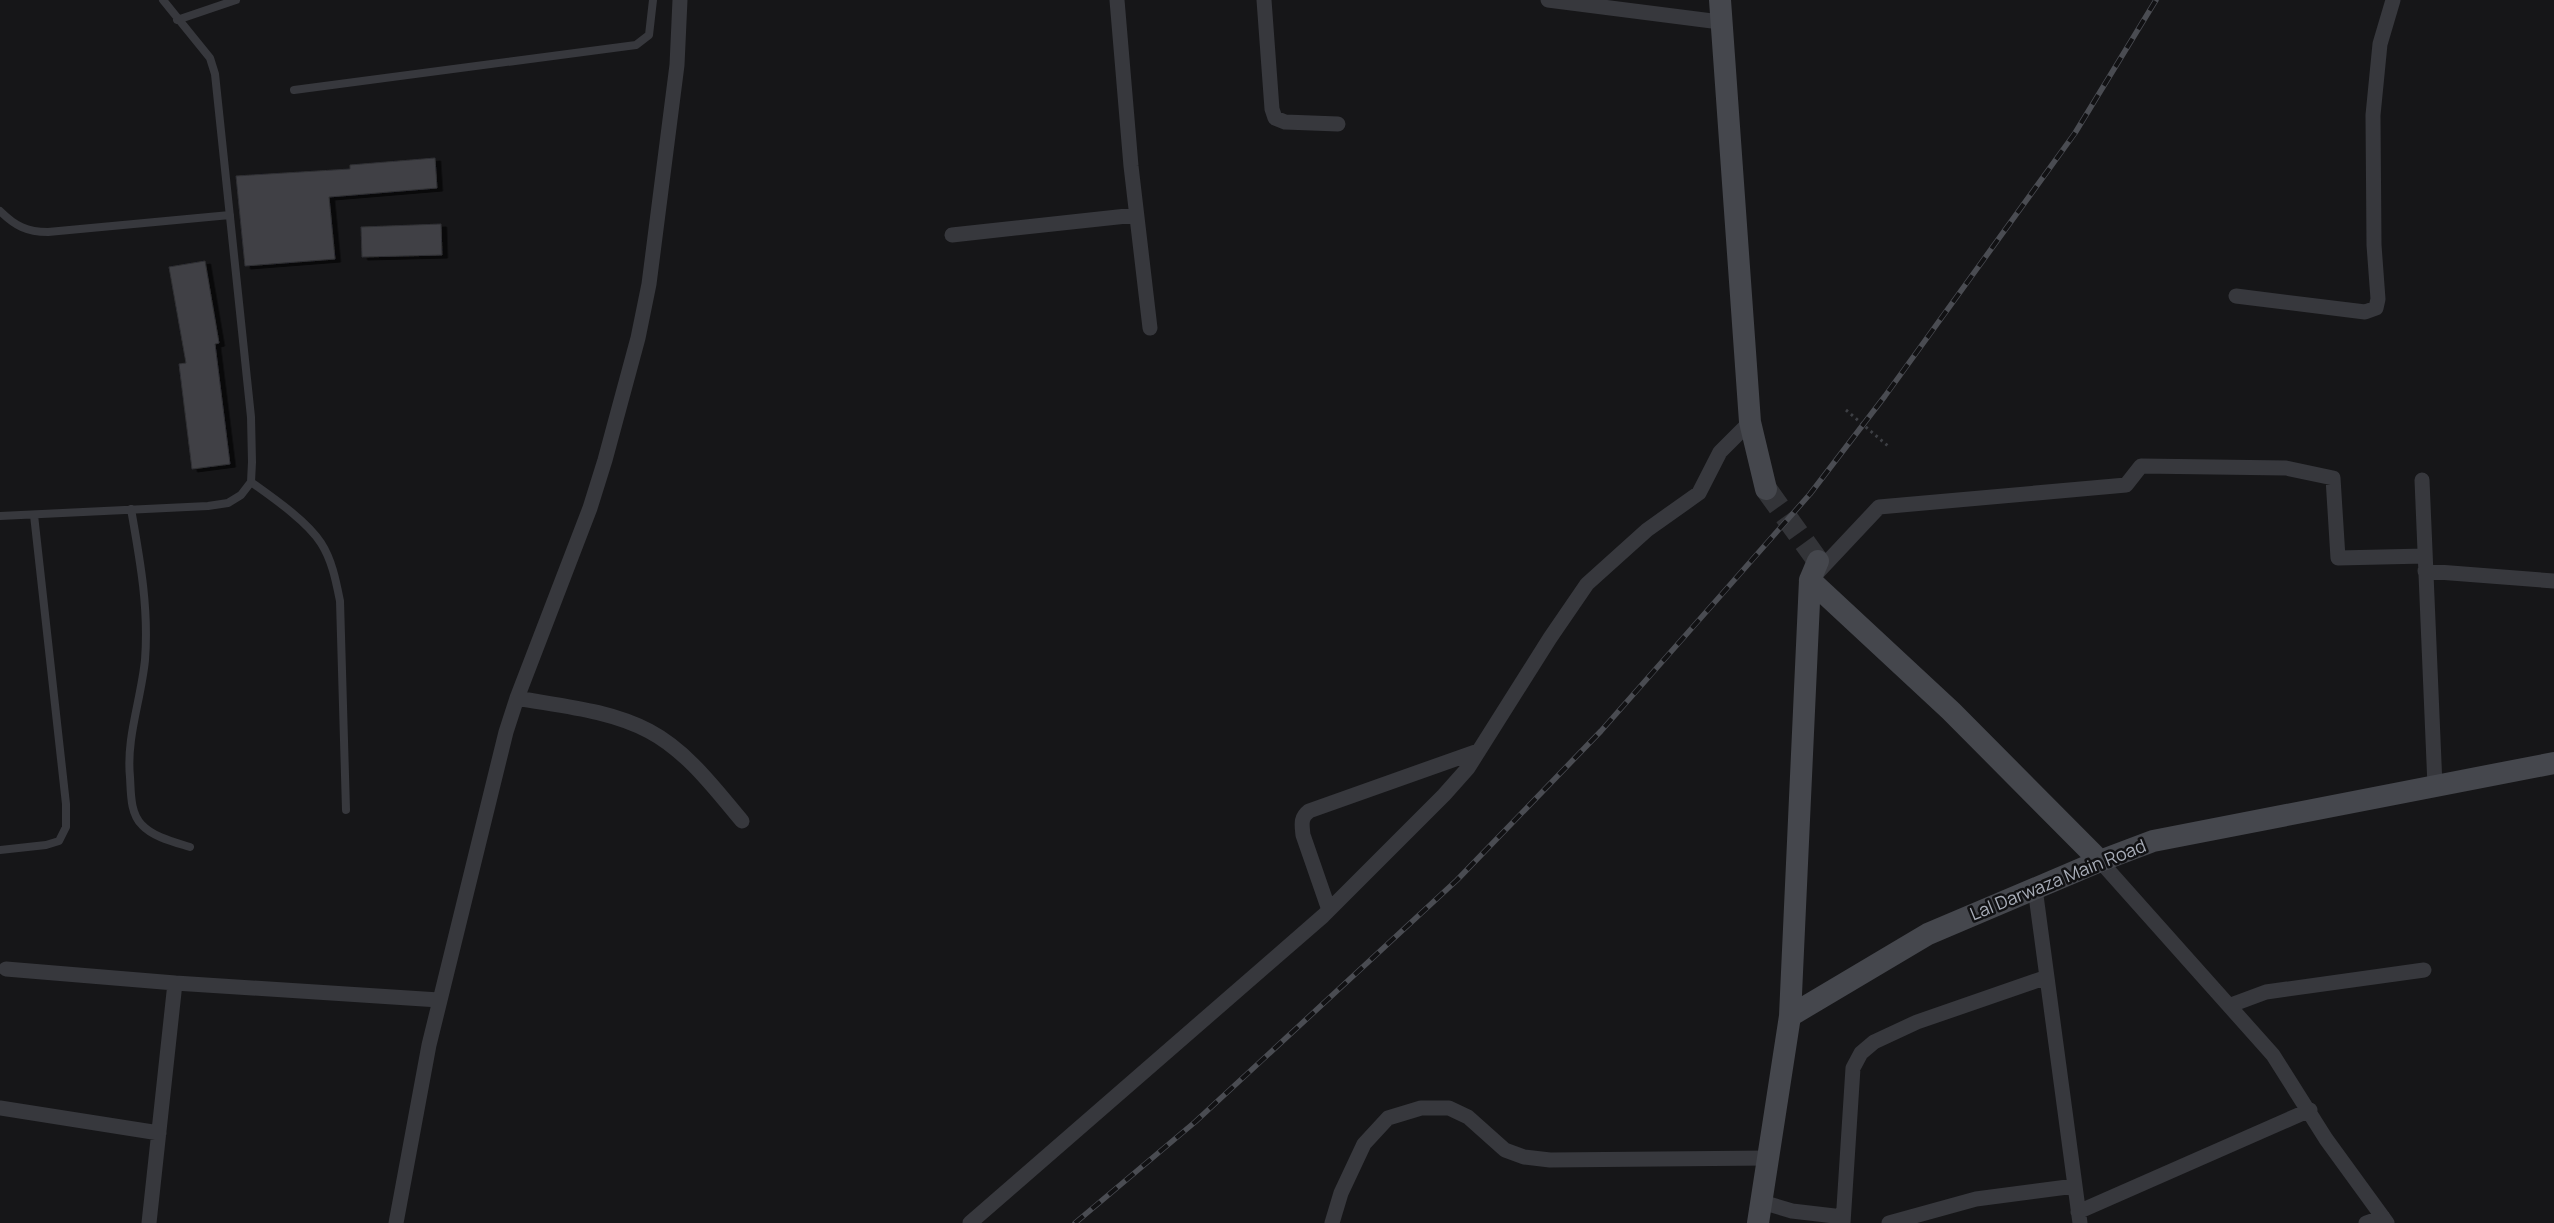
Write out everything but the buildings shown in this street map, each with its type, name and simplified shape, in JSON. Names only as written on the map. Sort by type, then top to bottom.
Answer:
[{"type":"main road","points":[[1720,11],[1750,422],[1766,489]]},
{"type":"main road","points":[[1814,571],[2100,861]]},
{"type":"main road","points":[[1760,1213],[1790,1016],[1814,571]]},
{"type":"main road","name":"Lal Darwaza Main Road","points":[[1790,1016],[1928,934],[2100,861],[2153,841],[2554,763]]},
{"type":"street","points":[[396,1223],[439,1000],[486,811],[517,698],[590,508],[611,441],[638,338],[648,284],[677,65],[680,0]]},
{"type":"street","points":[[1117,0],[1136,215],[1150,328]]},
{"type":"street","points":[[1264,0],[1272,109],[1275,118],[1285,122],[1338,124]]},
{"type":"street","points":[[1548,0],[1720,11]]},
{"type":"street","points":[[2236,296],[2365,312],[2376,308],[2378,299],[2374,245],[2373,115],[2380,44],[2392,0]]},
{"type":"street","points":[[952,235],[1136,215]]},
{"type":"street","points":[[970,1223],[1329,910],[1459,780],[1573,602],[1587,584],[1647,530],[1699,493],[1720,452],[1750,422]]},
{"type":"street","points":[[1814,571],[1879,507],[2126,485],[2141,466],[2286,468],[2333,478],[2338,558],[2425,564],[2554,581]]},
{"type":"street","points":[[2422,480],[2435,786]]},
{"type":"street","points":[[517,698],[623,720],[651,732],[677,751],[705,777],[742,821]]},
{"type":"street","points":[[1329,910],[1304,835],[1302,826],[1304,815],[1309,811],[1478,751]]},
{"type":"street","points":[[2100,861],[2231,1005],[2273,1055],[2310,1110],[2326,1139],[2385,1220],[2366,1223]]},
{"type":"street","points":[[2036,888],[2079,1218],[2310,1110]]},
{"type":"street","points":[[6,969],[175,983],[439,1000]]},
{"type":"street","points":[[2231,1005],[2266,992],[2424,970]]},
{"type":"street","points":[[1760,1213],[1792,1211],[1843,1220],[1853,1068],[1861,1053],[1874,1042],[1917,1022],[2047,978]]},
{"type":"street","points":[[149,1223],[175,983]]},
{"type":"street","points":[[0,1108],[159,1133]]},
{"type":"street","points":[[1332,1223],[1341,1193],[1364,1144],[1388,1118],[1421,1108],[1449,1108],[1468,1117],[1505,1150],[1524,1157],[1550,1160],[1768,1158]]},
{"type":"street","points":[[1889,1223],[1976,1199],[2075,1186]]},
{"type":"lane","points":[[0,516],[208,506],[228,503],[241,495],[251,482],[251,417],[215,74],[210,58],[162,0]]},
{"type":"lane","points":[[177,20],[236,0]]},
{"type":"lane","points":[[294,90],[636,44],[649,35],[653,0]]},
{"type":"lane","points":[[0,211],[11,222],[30,232],[48,232],[230,215]]},
{"type":"lane","points":[[251,482],[283,505],[321,542],[334,570],[340,601],[346,810]]},
{"type":"lane","points":[[131,509],[145,586],[146,618],[145,661],[130,744],[132,805],[141,824],[157,836],[190,847]]},
{"type":"lane","points":[[0,850],[46,845],[59,840],[66,828],[66,804],[34,515]]},
{"type":"path","points":[[1846,410],[1888,446]]},
{"type":"tunnel","points":[[1766,489],[1818,561]]},
{"type":"railway","points":[[1075,1223],[1195,1122],[1457,880],[1601,731],[1810,494],[1885,396],[2075,133],[2156,0]]}]
